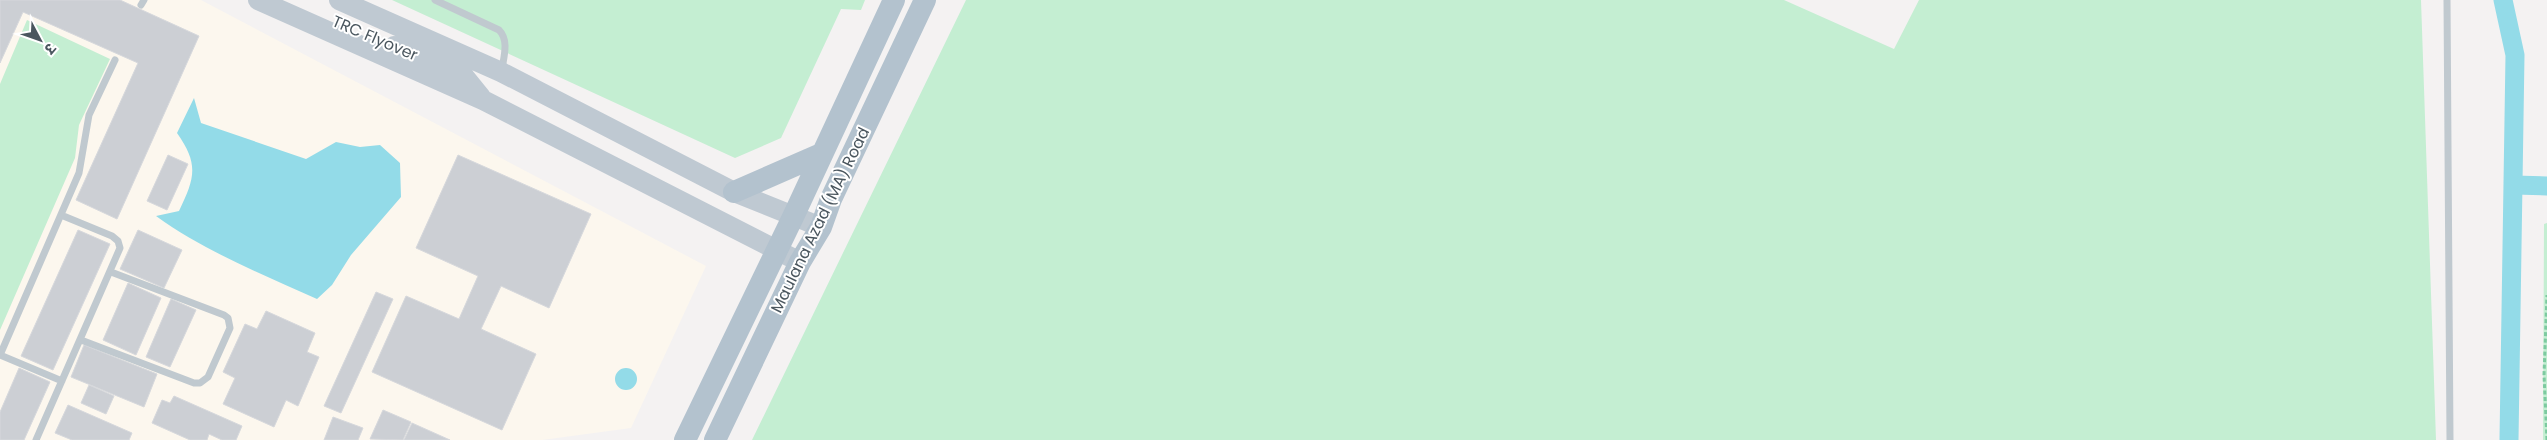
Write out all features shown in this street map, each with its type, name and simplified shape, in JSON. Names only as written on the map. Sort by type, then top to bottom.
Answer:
[{"type":"main road","points":[[258,0],[484,100],[800,262]]},
{"type":"main road","name":"TRC Flyover","points":[[285,0],[464,76],[484,100]]},
{"type":"main road","points":[[339,0],[499,71],[734,192],[821,227]]},
{"type":"main road","name":"Maulana Azad (MA) Road","points":[[685,440],[793,217],[894,0]]},
{"type":"main road","name":"Maulana Azad (MA) Road","points":[[715,440],[800,262],[821,227],[831,199],[925,0]]},
{"type":"main road","points":[[464,76],[499,71]]},
{"type":"main road","points":[[734,192],[821,154]]},
{"type":"lane","points":[[435,0],[494,26],[503,33],[505,45],[499,71]]},
{"type":"lane","points":[[2446,0],[2450,440]]},
{"type":"lane","points":[[62,381],[0,355],[83,160],[89,115],[115,60]]},
{"type":"lane","points":[[36,440],[120,248],[118,241],[61,215]]},
{"type":"lane","points":[[81,340],[194,383],[200,383],[208,377],[230,328],[228,318],[224,315],[111,272]]},
{"type":"path","points":[[2547,295],[2544,375],[2547,440]]},
{"type":"shaded area","points":[[0,0],[201,0],[706,266],[631,428],[542,440],[0,440]]},
{"type":"green space","points":[[392,0],[865,0],[861,10],[841,9],[781,138],[735,158]]},
{"type":"green space","points":[[966,0],[1784,0],[1894,49],[1919,0],[2421,0],[2436,440],[752,440]]},
{"type":"green space","points":[[27,20],[110,59],[79,125],[75,158],[0,330],[0,84]]},
{"type":"green space","points":[[2547,223],[2547,440],[2543,440],[2544,224]]},
{"type":"water","points":[[194,98],[201,123],[306,159],[336,142],[360,147],[380,145],[400,163],[401,197],[351,255],[332,285],[317,299],[214,251],[156,216],[179,211],[189,189],[192,163],[177,133]]},
{"type":"water","points":[[622,368],[630,368],[637,375],[637,383],[630,390],[622,390],[615,383],[615,375]]},
{"type":"building","points":[[0,0],[120,0],[199,36],[117,219],[76,200],[138,63],[23,12],[0,63]]},
{"type":"building","points":[[168,155],[188,164],[167,210],[147,201]]},
{"type":"building","points":[[458,155],[591,214],[549,308],[501,286],[481,329],[536,354],[502,430],[372,372],[406,296],[459,319],[478,276],[416,248]]},
{"type":"building","points":[[78,230],[110,244],[53,370],[21,356]]},
{"type":"building","points":[[138,230],[182,250],[164,288],[120,269]]},
{"type":"building","points":[[128,283],[161,298],[136,355],[103,340]]},
{"type":"building","points":[[376,292],[393,299],[341,413],[324,406]]},
{"type":"building","points":[[171,299],[196,310],[170,367],[146,357]]},
{"type":"building","points":[[266,311],[315,333],[307,352],[319,357],[298,406],[286,400],[274,427],[223,404],[235,378],[223,372],[245,324],[257,329]]},
{"type":"building","points":[[84,345],[157,374],[144,407],[71,377]]},
{"type":"building","points":[[19,368],[50,382],[24,440],[0,440],[0,412]]},
{"type":"building","points":[[89,385],[114,396],[106,414],[81,403]]},
{"type":"building","points":[[174,396],[242,426],[236,440],[222,440],[209,434],[207,440],[190,440],[152,423],[162,400],[170,403]]},
{"type":"building","points":[[68,405],[132,433],[129,440],[72,440],[55,433]]},
{"type":"building","points":[[383,410],[411,422],[403,440],[370,439]]},
{"type":"building","points":[[333,417],[363,428],[358,440],[324,440]]},
{"type":"building","points":[[412,423],[450,440],[404,440]]},
{"type":"waterway","points":[[2503,0],[2515,55],[2509,440]]},
{"type":"waterway","points":[[2514,185],[2547,186]]}]
